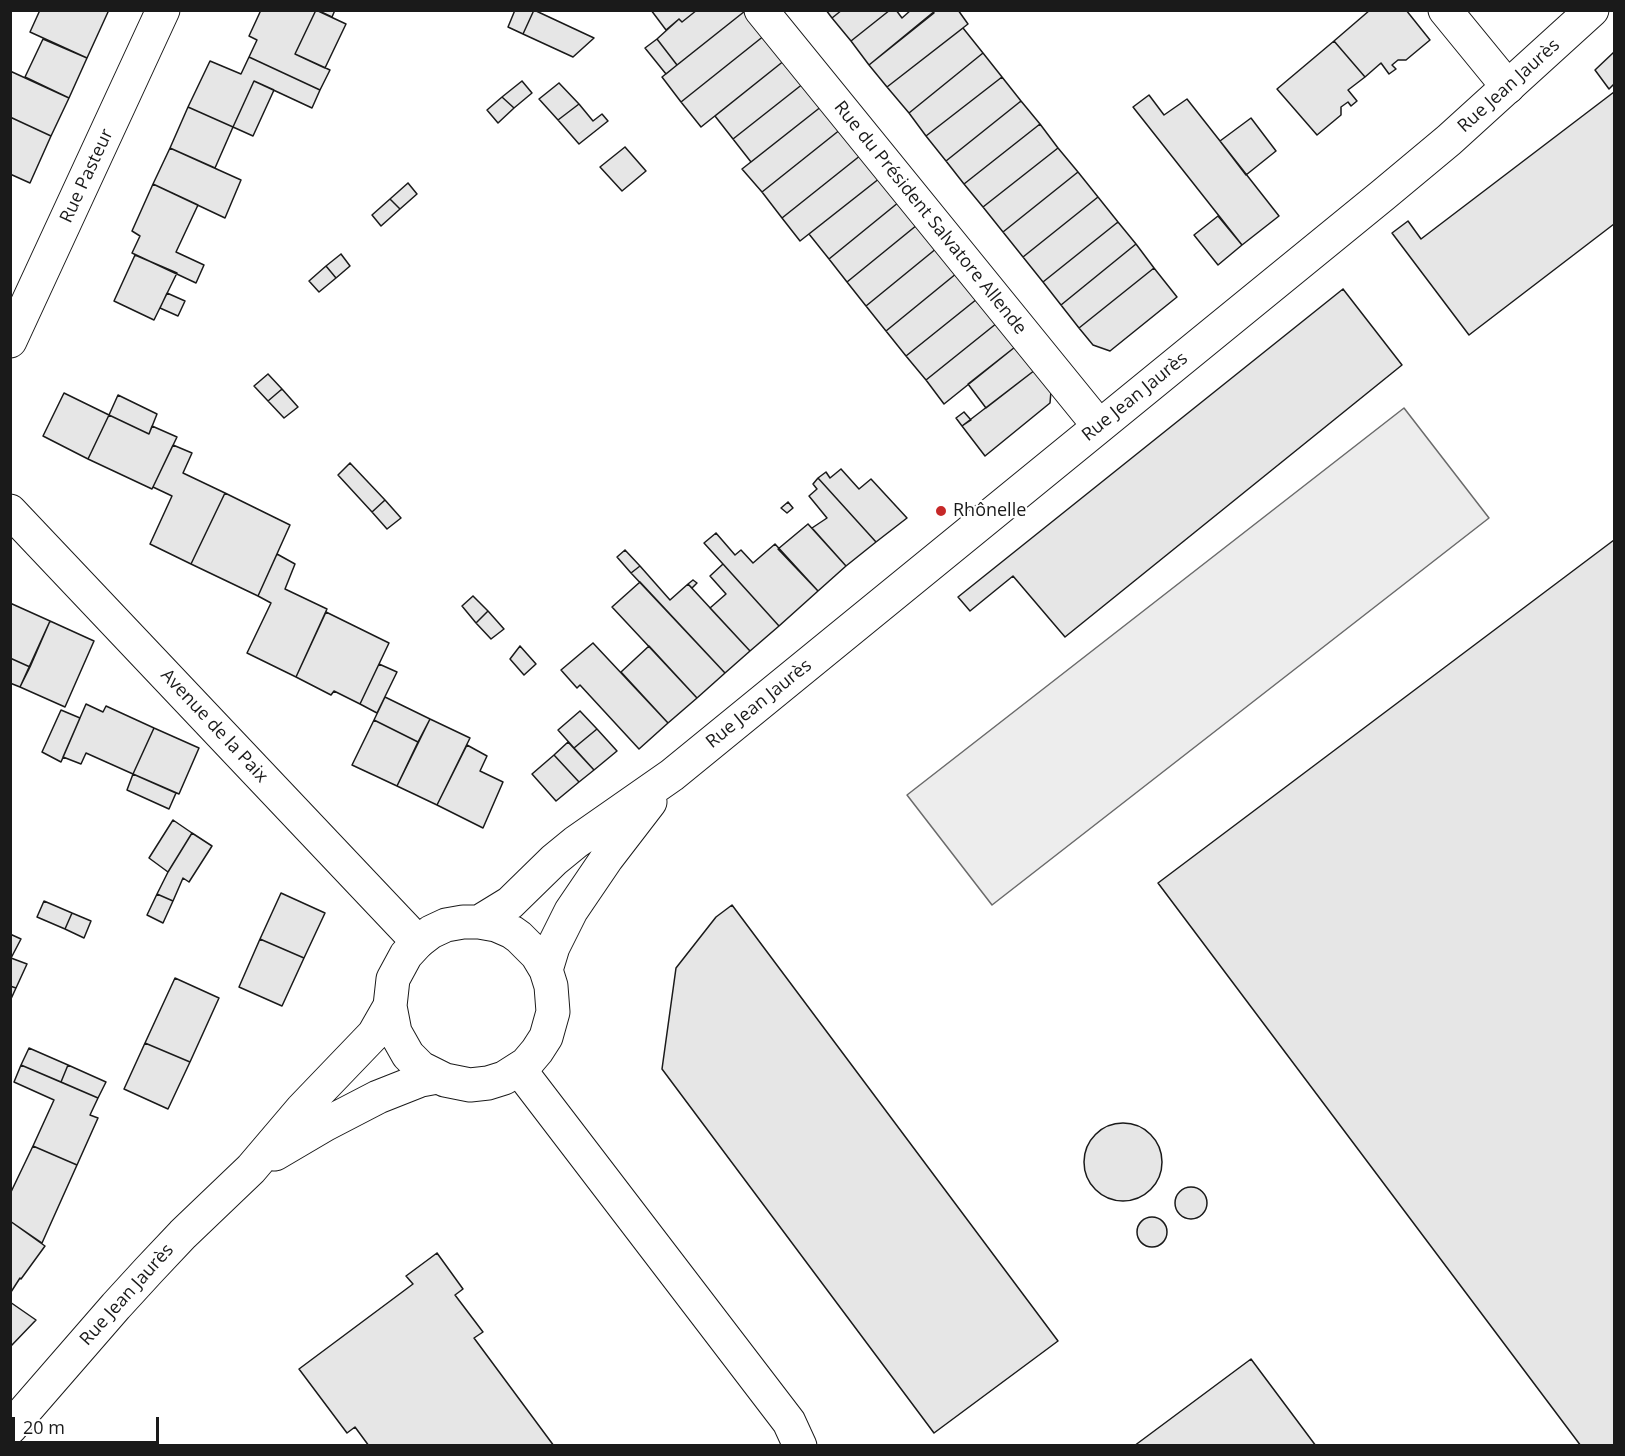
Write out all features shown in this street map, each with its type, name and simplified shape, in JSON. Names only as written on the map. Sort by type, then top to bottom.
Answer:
[{"type":"main road","name":"Rue Pasteur","points":[[10,341],[163,10]]},
{"type":"main road","name":"Rue du Président Salvatore Allende","points":[[761,10],[1099,426]]},
{"type":"main road","points":[[1445,10],[1508,87]]},
{"type":"main road","name":"Rue Jean Jaurès","points":[[479,922],[510,903],[576,842],[672,775],[1383,195],[1508,87],[1592,10]]},
{"type":"main road","name":"Avenue de la Paix","points":[[10,511],[418,942]]},
{"type":"main road","name":"Rue Jean Jaurès","points":[[546,970],[560,931],[590,882],[626,832],[672,775]]},
{"type":"main road","name":"Rue Jean Jaurès","points":[[463,922],[479,922],[496,926],[519,937],[537,955],[546,970],[552,995],[551,1021],[542,1044],[532,1058],[519,1069],[504,1078],[479,1084],[453,1083],[421,1068],[403,1048],[393,1023],[390,1005],[393,979],[406,955],[431,932],[463,922]]},
{"type":"main road","name":"Rue Jean Jaurès","points":[[10,1428],[149,1270],[251,1169],[302,1109],[374,1034],[390,1005]]},
{"type":"main road","points":[[519,1069],[789,1422],[800,1446]]},
{"type":"main road","name":"Rue Jean Jaurès","points":[[251,1169],[350,1111],[404,1086],[437,1077]]},
{"type":"shaded area","points":[[1404,408],[1489,518],[992,905],[907,795]]},
{"type":"building","points":[[40,10],[106,10],[108,12],[87,58],[30,32]]},
{"type":"building","points":[[261,10],[316,10],[295,54],[330,70],[320,90],[249,57],[257,40],[249,36]]},
{"type":"building","points":[[316,10],[346,24],[325,68],[295,54]]},
{"type":"building","points":[[317,10],[335,10],[332,17]]},
{"type":"building","points":[[515,10],[534,10],[523,34],[508,27]]},
{"type":"building","points":[[534,10],[594,38],[573,57],[523,34]]},
{"type":"building","points":[[651,10],[697,10],[682,22],[679,19],[666,30]]},
{"type":"building","points":[[697,10],[745,11],[677,65],[657,39],[679,19],[682,22]]},
{"type":"building","points":[[826,10],[842,10],[832,18]]},
{"type":"building","points":[[842,10],[890,10],[851,41],[832,18]]},
{"type":"building","points":[[890,10],[896,10],[902,18],[911,10],[932,10],[934,13],[869,65],[851,41]]},
{"type":"building","points":[[936,10],[958,10],[968,24],[887,87],[869,65]]},
{"type":"building","points":[[1370,10],[1406,10],[1430,40],[1406,60],[1398,60],[1392,65],[1396,69],[1389,74],[1381,63],[1365,77],[1334,41]]},
{"type":"building","points":[[745,11],[765,35],[681,102],[662,77]]},
{"type":"building","points":[[963,28],[983,53],[909,113],[887,87]]},
{"type":"building","points":[[765,35],[785,60],[701,127],[681,102]]},
{"type":"building","points":[[43,39],[87,58],[69,98],[25,77]]},
{"type":"building","points":[[657,39],[677,65],[666,74],[645,48]]},
{"type":"building","points":[[1334,41],[1365,77],[1348,90],[1357,101],[1351,106],[1348,102],[1341,107],[1341,115],[1317,135],[1277,89]]},
{"type":"building","points":[[1614,52],[1614,84],[1609,89],[1595,70]]},
{"type":"building","points":[[983,53],[1002,77],[926,136],[909,113]]},
{"type":"building","points":[[249,57],[320,90],[312,108],[254,81],[233,127],[188,107],[210,61],[241,74]]},
{"type":"building","points":[[785,60],[804,83],[733,139],[715,116]]},
{"type":"building","points":[[10,71],[69,98],[51,136],[10,117]]},
{"type":"building","points":[[1002,77],[1021,101],[946,161],[926,136]]},
{"type":"building","points":[[254,81],[274,90],[253,136],[233,127]]},
{"type":"building","points":[[522,81],[532,93],[514,108],[502,97]]},
{"type":"building","points":[[559,83],[579,104],[558,120],[539,99]]},
{"type":"building","points":[[804,83],[822,106],[751,162],[733,139]]},
{"type":"building","points":[[1614,92],[1614,224],[1469,335],[1392,233],[1408,221],[1421,239]]},
{"type":"building","points":[[1149,95],[1164,115],[1187,99],[1279,216],[1242,245],[1133,107]]},
{"type":"building","points":[[502,97],[514,108],[498,123],[487,110]]},
{"type":"building","points":[[1021,101],[1040,124],[964,184],[946,161]]},
{"type":"building","points":[[579,104],[593,121],[602,114],[608,121],[579,144],[558,120]]},
{"type":"building","points":[[822,106],[841,129],[762,192],[742,169]]},
{"type":"building","points":[[188,107],[233,127],[215,168],[170,148]]},
{"type":"building","points":[[10,117],[51,136],[30,183],[10,174]]},
{"type":"building","points":[[1251,118],[1276,151],[1246,175],[1220,141]]},
{"type":"building","points":[[1040,124],[1058,148],[983,207],[964,184]]},
{"type":"building","points":[[841,129],[861,155],[782,218],[762,192]]},
{"type":"building","points":[[625,147],[646,171],[622,191],[600,167]]},
{"type":"building","points":[[170,148],[241,180],[225,218],[153,184]]},
{"type":"building","points":[[1058,148],[1078,172],[1003,232],[983,207]]},
{"type":"building","points":[[861,155],[880,178],[800,241],[782,218]]},
{"type":"building","points":[[1078,172],[1098,197],[1023,257],[1003,232]]},
{"type":"building","points":[[880,178],[899,202],[829,259],[809,234]]},
{"type":"building","points":[[408,183],[417,194],[400,209],[390,199]]},
{"type":"building","points":[[153,184],[198,205],[176,252],[204,265],[196,283],[132,253],[140,236],[132,231]]},
{"type":"building","points":[[1098,197],[1118,222],[1043,282],[1023,257]]},
{"type":"building","points":[[390,199],[400,209],[381,226],[372,215]]},
{"type":"building","points":[[899,202],[917,225],[847,282],[829,259]]},
{"type":"building","points":[[1218,216],[1242,245],[1218,265],[1194,235]]},
{"type":"building","points":[[1118,222],[1136,244],[1061,305],[1043,282]]},
{"type":"building","points":[[917,225],[937,248],[866,306],[847,282]]},
{"type":"building","points":[[1136,244],[1154,268],[1079,328],[1061,305]]},
{"type":"building","points":[[937,248],[957,273],[886,331],[866,306]]},
{"type":"building","points":[[341,254],[350,266],[336,278],[326,266]]},
{"type":"building","points":[[135,255],[177,273],[154,320],[114,301]]},
{"type":"building","points":[[326,266],[336,278],[319,292],[309,281]]},
{"type":"building","points":[[1154,268],[1177,297],[1110,351],[1093,345],[1079,328]]},
{"type":"building","points":[[957,273],[977,299],[906,356],[886,331]]},
{"type":"building","points":[[1343,289],[1402,365],[1065,637],[1013,576],[970,611],[958,597]]},
{"type":"building","points":[[167,293],[185,301],[178,316],[160,308]]},
{"type":"building","points":[[977,299],[997,323],[926,380],[906,356]]},
{"type":"building","points":[[997,323],[1015,347],[944,404],[926,380]]},
{"type":"building","points":[[1015,347],[1035,370],[986,408],[968,384]]},
{"type":"building","points":[[1035,370],[1051,391],[1050,403],[985,456],[962,426]]},
{"type":"building","points":[[268,374],[282,389],[268,401],[254,386]]},
{"type":"building","points":[[282,389],[298,407],[284,418],[268,401]]},
{"type":"building","points":[[64,393],[109,415],[88,459],[43,436]]},
{"type":"building","points":[[118,395],[157,414],[149,434],[109,415]]},
{"type":"building","points":[[964,412],[971,420],[962,426],[956,418]]},
{"type":"building","points":[[109,415],[149,434],[152,426],[177,437],[152,489],[88,459]]},
{"type":"building","points":[[173,445],[192,453],[183,473],[225,493],[191,564],[150,544],[172,496],[153,487]]},
{"type":"building","points":[[350,463],[385,500],[372,512],[338,475]]},
{"type":"building","points":[[841,469],[859,489],[871,479],[907,518],[876,542],[818,478],[826,472],[830,478]]},
{"type":"building","points":[[818,478],[876,542],[846,566],[812,528],[827,518],[809,496],[817,489],[813,484]]},
{"type":"building","points":[[225,493],[290,525],[258,596],[191,564]]},
{"type":"building","points":[[385,500],[401,518],[387,529],[372,512]]},
{"type":"building","points":[[788,502],[793,508],[787,513],[781,508]]},
{"type":"building","points":[[808,524],[846,566],[818,591],[778,549]]},
{"type":"building","points":[[716,533],[735,555],[741,550],[753,563],[775,544],[818,591],[779,626],[704,543]]},
{"type":"building","points":[[1614,540],[1614,1446],[1581,1446],[1158,883]]},
{"type":"building","points":[[625,550],[640,566],[631,573],[617,557]]},
{"type":"building","points":[[277,554],[295,564],[285,589],[327,609],[296,677],[247,653],[271,603],[258,596]]},
{"type":"building","points":[[723,564],[779,626],[750,651],[710,608],[726,594],[710,576]]},
{"type":"building","points":[[640,566],[670,600],[688,584],[750,651],[725,673],[631,573]]},
{"type":"building","points":[[693,580],[697,583],[692,588],[688,584]]},
{"type":"building","points":[[640,582],[725,673],[697,698],[612,607]]},
{"type":"building","points":[[473,596],[488,611],[476,623],[462,606]]},
{"type":"building","points":[[10,603],[50,621],[30,667],[10,658]]},
{"type":"building","points":[[488,611],[504,629],[491,639],[476,623]]},
{"type":"building","points":[[326,612],[389,643],[360,704],[334,691],[331,695],[296,677]]},
{"type":"building","points":[[50,621],[94,641],[65,707],[20,687]]},
{"type":"building","points":[[593,643],[668,723],[639,749],[580,685],[577,688],[561,670]]},
{"type":"building","points":[[520,646],[536,664],[524,675],[510,659]]},
{"type":"building","points":[[649,646],[697,698],[668,723],[621,672]]},
{"type":"building","points":[[10,658],[30,667],[20,687],[10,683]]},
{"type":"building","points":[[379,664],[397,672],[377,713],[360,704]]},
{"type":"building","points":[[385,697],[430,719],[418,742],[374,720]]},
{"type":"building","points":[[86,704],[103,712],[106,706],[154,728],[133,774],[86,753],[81,764],[63,757]]},
{"type":"building","points":[[61,710],[80,718],[61,762],[42,752]]},
{"type":"building","points":[[580,711],[597,729],[574,748],[558,730]]},
{"type":"building","points":[[430,719],[470,738],[437,805],[397,786]]},
{"type":"building","points":[[374,720],[418,742],[397,786],[352,765]]},
{"type":"building","points":[[154,728],[199,748],[179,794],[133,774]]},
{"type":"building","points":[[597,729],[617,751],[594,770],[574,748]]},
{"type":"building","points":[[568,742],[594,770],[579,782],[554,755]]},
{"type":"building","points":[[467,745],[487,756],[480,771],[503,782],[483,828],[437,805]]},
{"type":"building","points":[[554,755],[579,782],[556,801],[532,774]]},
{"type":"building","points":[[133,774],[176,793],[169,809],[127,790]]},
{"type":"building","points":[[173,820],[192,833],[168,872],[149,858]]},
{"type":"building","points":[[192,833],[212,846],[189,882],[183,878],[173,901],[157,894]]},
{"type":"building","points":[[281,893],[325,913],[304,958],[260,939]]},
{"type":"building","points":[[157,894],[173,901],[163,923],[147,915]]},
{"type":"building","points":[[44,901],[72,913],[65,929],[37,917]]},
{"type":"building","points":[[732,905],[1058,1341],[934,1433],[662,1069],[676,968],[716,917]]},
{"type":"building","points":[[72,913],[91,921],[84,938],[65,929]]},
{"type":"building","points":[[10,934],[21,939],[10,960]]},
{"type":"building","points":[[260,939],[304,958],[282,1006],[239,987]]},
{"type":"building","points":[[11,958],[27,964],[16,988],[10,986]]},
{"type":"building","points":[[175,978],[219,998],[190,1062],[145,1043]]},
{"type":"building","points":[[10,986],[16,988],[10,1001]]},
{"type":"building","points":[[145,1043],[190,1062],[168,1109],[124,1089]]},
{"type":"building","points":[[29,1048],[68,1065],[61,1082],[21,1065]]},
{"type":"building","points":[[21,1065],[98,1098],[90,1115],[98,1118],[77,1165],[33,1146],[54,1100],[14,1082]]},
{"type":"building","points":[[68,1065],[106,1082],[98,1098],[61,1082]]},
{"type":"building","points":[[1115,1123],[1131,1123],[1145,1129],[1156,1140],[1162,1154],[1162,1170],[1156,1184],[1145,1195],[1131,1201],[1115,1201],[1101,1195],[1090,1184],[1084,1170],[1084,1154],[1090,1140],[1101,1129]]},
{"type":"building","points":[[33,1146],[77,1165],[42,1243],[10,1221],[10,1194]]},
{"type":"building","points":[[1191,1187],[1202,1192],[1207,1203],[1202,1214],[1191,1219],[1180,1214],[1175,1203],[1180,1192]]},
{"type":"building","points":[[1152,1217],[1163,1221],[1167,1232],[1163,1243],[1152,1247],[1141,1243],[1137,1232],[1141,1221]]},
{"type":"building","points":[[10,1221],[45,1246],[11,1292]]},
{"type":"building","points":[[437,1253],[463,1289],[455,1295],[483,1332],[474,1338],[554,1446],[369,1446],[355,1427],[347,1433],[299,1369],[413,1284],[406,1276]]},
{"type":"building","points":[[10,1302],[36,1320],[11,1346],[10,1346]]},
{"type":"building","points":[[1251,1359],[1316,1446],[1134,1446]]},
{"type":"place","name":"Rhônelle","points":[[941,511]]}]
